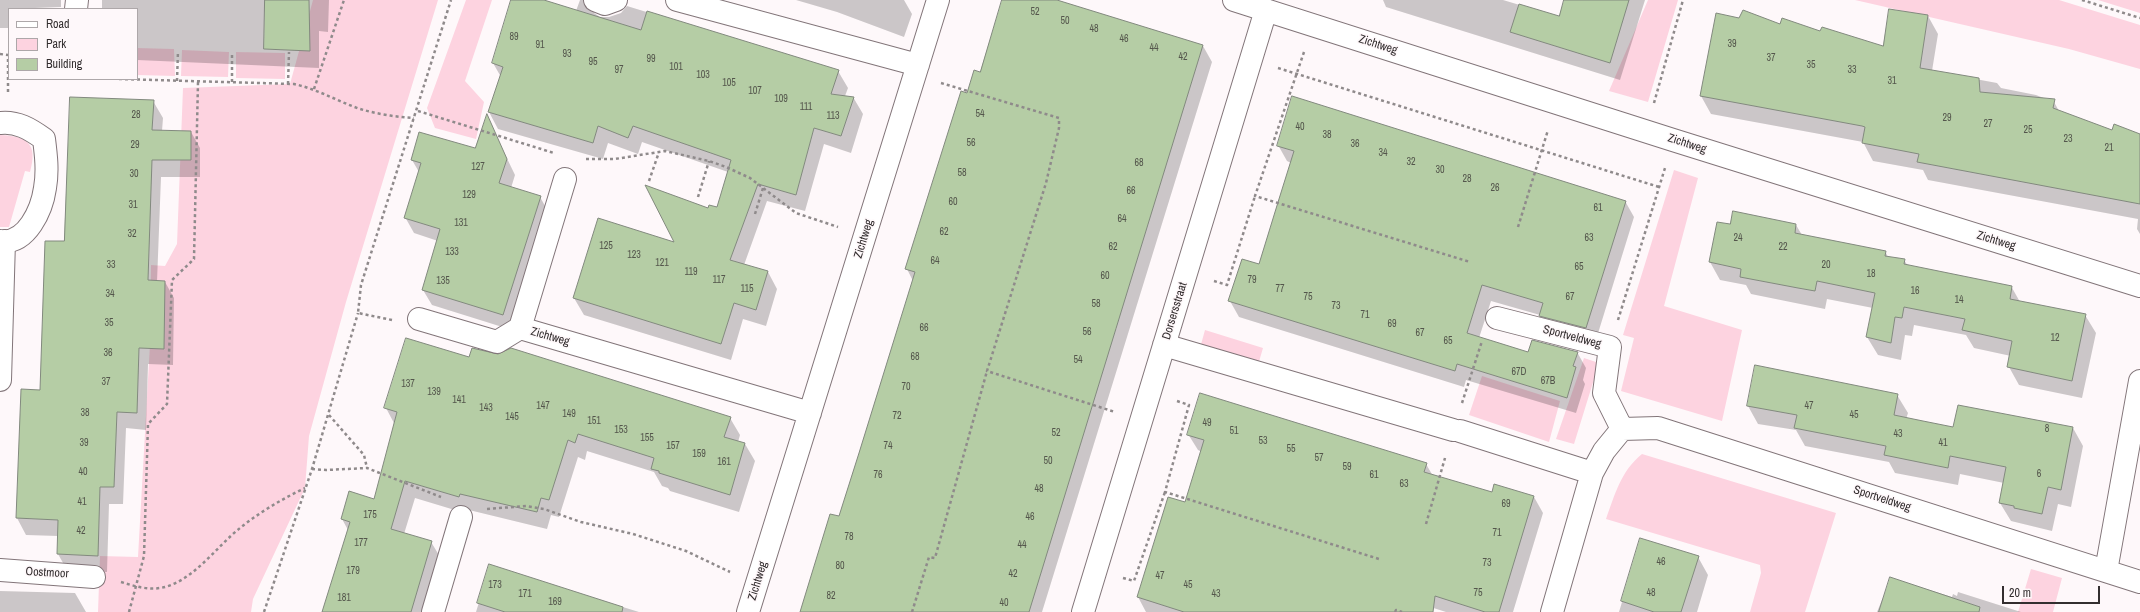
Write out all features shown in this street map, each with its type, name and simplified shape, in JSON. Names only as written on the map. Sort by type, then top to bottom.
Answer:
[{"type":"street","points":[[594,0],[606,4],[616,0]]},
{"type":"street","points":[[677,0],[918,65]]},
{"type":"street","name":"Zichtweg","points":[[748,612],[938,0]]},
{"type":"street","name":"Zichtweg","points":[[1234,0],[1673,140],[2140,286]]},
{"type":"street","name":"Dorsersstraat","points":[[1083,612],[1266,10]]},
{"type":"street","points":[[0,380],[2,241],[20,236],[35,221],[45,188],[47,164],[44,139],[27,127],[4,122]]},
{"type":"street","name":"Zichtweg","points":[[419,318],[497,342],[520,328],[565,179]]},
{"type":"street","name":"Sportveldweg","points":[[1497,318],[1610,347],[1604,393],[1622,429],[1658,428],[2140,582]]},
{"type":"street","name":"Zichtweg","points":[[520,328],[810,413]]},
{"type":"street","points":[[1164,345],[1456,430],[1592,473]]},
{"type":"street","points":[[2106,571],[2140,381]]},
{"type":"street","points":[[1552,612],[1592,473],[1604,451],[1622,429]]},
{"type":"street","points":[[433,612],[463,512]]},
{"type":"street","name":"Oostmoor","points":[[0,570],[94,577]]},
{"type":"path","points":[[314,89],[344,0]]},
{"type":"path","points":[[264,612],[329,415],[358,313],[361,285],[414,118],[418,111],[451,0]]},
{"type":"path","points":[[1645,130],[1683,0]]},
{"type":"path","points":[[2082,0],[2140,18]]},
{"type":"path","points":[[1186,273],[1227,286],[1255,196],[1313,25]]},
{"type":"path","points":[[177,81],[178,51]]},
{"type":"path","points":[[232,52],[232,82]]},
{"type":"path","points":[[288,84],[289,52]]},
{"type":"path","points":[[1251,59],[1659,187]]},
{"type":"path","points":[[4,122],[8,68]]},
{"type":"path","points":[[138,79],[288,84],[314,89],[360,109],[392,116],[414,118]]},
{"type":"path","points":[[912,612],[929,557],[934,558],[987,371],[1046,183],[1059,128],[1059,118],[935,81]]},
{"type":"path","points":[[129,612],[144,556],[148,424],[166,404],[172,280],[194,259],[198,82]]},
{"type":"path","points":[[1518,227],[1556,102]]},
{"type":"path","points":[[418,111],[560,155]]},
{"type":"path","points":[[1610,347],[1673,140]]},
{"type":"path","points":[[581,160],[615,159],[665,151],[709,162],[726,167],[750,178],[796,212],[840,228]]},
{"type":"path","points":[[649,181],[659,152]]},
{"type":"path","points":[[698,197],[709,162]]},
{"type":"path","points":[[755,214],[763,188]]},
{"type":"path","points":[[1255,196],[1470,262]]},
{"type":"path","points":[[358,313],[412,324],[419,318]]},
{"type":"path","points":[[987,371],[1141,421]]},
{"type":"path","points":[[1096,570],[1134,581],[1165,492],[1189,405],[1150,392]]},
{"type":"path","points":[[329,415],[364,455],[367,468]]},
{"type":"path","points":[[312,469],[326,470],[367,468],[463,512],[526,506],[544,508],[581,522],[634,534],[686,551],[734,574]]},
{"type":"path","points":[[94,577],[135,586],[160,588],[177,582],[193,571],[249,521],[273,504],[305,488]]},
{"type":"path","points":[[1165,492],[1379,559]]},
{"type":"path","points":[[1395,612],[1396,610],[1402,612]]},
{"type":"green space","points":[[313,0],[438,0],[346,302],[309,436],[305,488],[253,599],[251,612],[98,612],[100,556],[138,557],[150,344],[151,265],[165,266],[177,244],[183,88],[290,84]]},
{"type":"green space","points":[[466,0],[492,0],[465,81],[484,102],[476,139],[435,128],[427,108]]},
{"type":"green space","points":[[1648,0],[1678,0],[1648,102],[1609,91]]},
{"type":"green space","points":[[1855,0],[2059,0],[2140,25],[2140,69],[2069,49]]},
{"type":"green space","points":[[2098,0],[2140,0],[2140,13]]},
{"type":"green space","points":[[138,48],[174,49],[175,76],[138,75]]},
{"type":"green space","points":[[182,50],[229,52],[228,77],[181,76]]},
{"type":"green space","points":[[236,52],[285,53],[285,79],[236,78]]},
{"type":"green space","points":[[0,135],[18,137],[24,140],[31,148],[33,155],[30,172],[25,171],[9,227],[0,227]]},
{"type":"green space","points":[[1674,170],[1698,178],[1664,306],[1742,330],[1722,421],[1621,391],[1634,338],[1623,335]]},
{"type":"green space","points":[[1205,330],[1263,348],[1258,365],[1200,348]]},
{"type":"green space","points":[[1584,358],[1599,363],[1574,444],[1556,439]]},
{"type":"green space","points":[[1482,376],[1560,401],[1549,442],[1469,415]]},
{"type":"green space","points":[[1642,454],[1836,513],[1805,612],[1750,612],[1761,573],[1760,565],[1606,519],[1624,475]]},
{"type":"green space","points":[[2031,569],[2062,578],[2053,612],[2018,612]]},
{"type":"building","points":[[265,0],[309,0],[310,51],[264,49]]},
{"type":"building","points":[[511,0],[544,0],[641,30],[647,11],[839,70],[831,94],[854,97],[841,136],[814,128],[796,195],[758,184],[730,260],[768,271],[756,310],[734,303],[721,344],[573,298],[598,218],[674,242],[645,185],[708,208],[709,205],[717,207],[731,160],[633,126],[628,138],[598,126],[593,143],[488,112],[503,67],[492,63]]},
{"type":"building","points":[[1002,0],[1057,0],[1203,45],[1029,612],[800,612],[830,514],[839,516],[915,272],[905,269],[961,91],[967,93],[974,70],[980,72]]},
{"type":"building","points":[[1564,0],[1629,0],[1610,63],[1510,32],[1519,4],[1559,16]]},
{"type":"building","points":[[1889,9],[1928,15],[1920,68],[1979,78],[1980,92],[2055,99],[2053,108],[2112,130],[2114,124],[2140,134],[2140,204],[1917,162],[1919,154],[1862,143],[1865,127],[1862,126],[1700,96],[1716,13],[1739,18],[1743,10],[1780,24],[1782,18],[1820,31],[1822,27],[1883,46]]},
{"type":"building","points":[[1292,96],[1626,201],[1586,328],[1539,316],[1543,303],[1482,285],[1467,333],[1528,352],[1532,340],[1578,352],[1573,366],[1576,367],[1567,398],[1457,364],[1455,371],[1228,301],[1242,259],[1259,264],[1294,151],[1277,146]]},
{"type":"building","points":[[70,97],[154,100],[152,130],[191,131],[191,160],[152,160],[148,280],[165,281],[164,349],[139,348],[137,413],[117,412],[114,487],[100,487],[98,556],[57,554],[58,520],[16,518],[21,389],[40,390],[45,241],[64,241]]},
{"type":"building","points":[[487,114],[507,159],[499,183],[541,196],[503,315],[422,290],[440,229],[404,218],[421,163],[411,160],[419,132],[475,148]]},
{"type":"building","points":[[1733,211],[1796,224],[1795,233],[1886,251],[1885,256],[1905,259],[1904,264],[2012,286],[2010,299],[2086,314],[2072,381],[2007,367],[2012,341],[1962,330],[1965,319],[1904,307],[1902,318],[1895,317],[1891,343],[1866,337],[1875,293],[1817,281],[1815,291],[1798,288],[1740,277],[1741,269],[1709,262],[1717,222],[1730,224]]},
{"type":"building","points":[[406,338],[469,357],[472,348],[498,354],[511,348],[731,417],[724,437],[745,443],[730,495],[659,473],[659,471],[651,469],[654,458],[578,434],[575,443],[568,440],[549,500],[541,498],[537,512],[460,494],[459,497],[405,481],[391,529],[432,541],[411,612],[322,612],[350,522],[341,519],[349,491],[374,499],[397,412],[384,408]]},
{"type":"building","points":[[1755,365],[1898,394],[1894,415],[1953,427],[1958,405],[2073,427],[2061,490],[2048,487],[2042,514],[2014,508],[2014,506],[1999,503],[2006,467],[1950,456],[1948,468],[1884,455],[1886,446],[1794,428],[1797,415],[1747,406]]},
{"type":"building","points":[[1200,393],[1427,463],[1424,472],[1492,492],[1494,484],[1534,496],[1499,612],[1485,612],[1435,596],[1433,612],[1184,612],[1137,597],[1168,497],[1185,502],[1204,440],[1187,435]]},
{"type":"building","points":[[1640,538],[1699,556],[1681,612],[1654,612],[1621,601]]},
{"type":"building","points":[[489,564],[623,607],[622,612],[505,612],[477,603]]},
{"type":"building","points":[[1890,577],[1980,607],[1979,612],[1879,612]]}]
